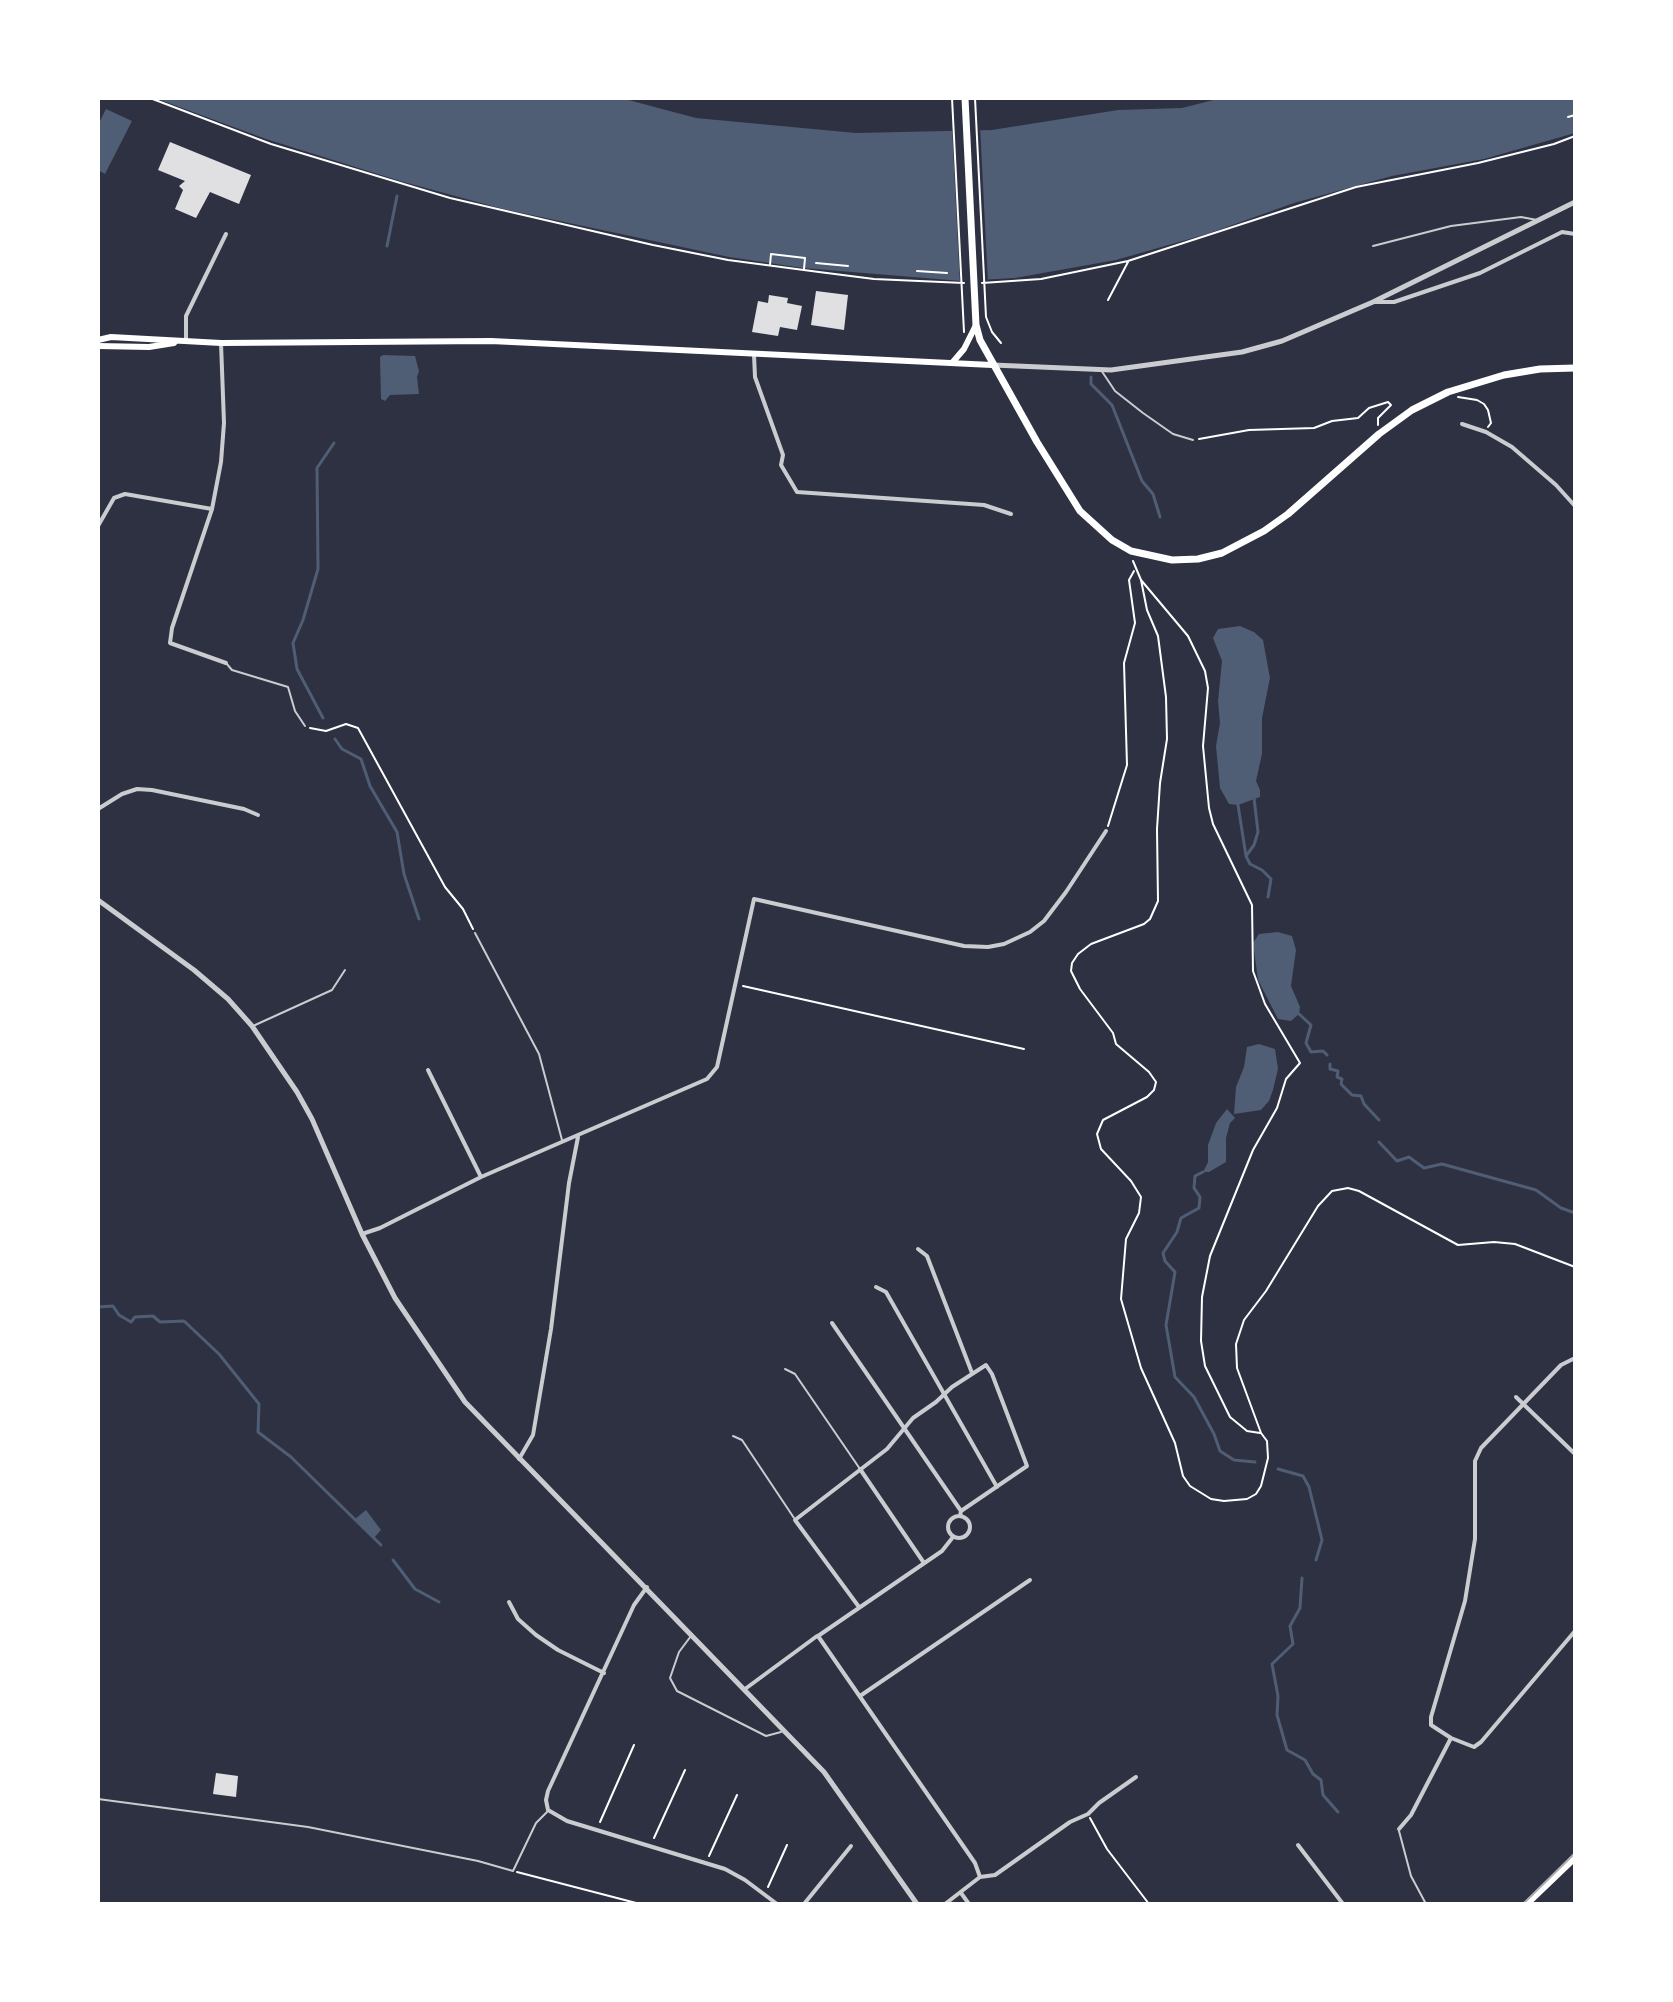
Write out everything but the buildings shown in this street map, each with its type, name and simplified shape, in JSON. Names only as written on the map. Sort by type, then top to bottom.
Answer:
[{"type":"main road","points":[[965,98],[976,321],[980,340],[1080,511],[1112,540],[1131,551],[1172,560],[1198,559],[1222,553],[1288,514],[1379,434],[1412,410],[1448,392],[1504,375],[1540,369],[1575,368]]},
{"type":"main road","points":[[952,363],[964,349],[976,321]]},
{"type":"main road","points":[[98,340],[111,337],[221,343],[491,341],[992,365]]},
{"type":"main road","points":[[98,346],[149,347],[186,342]]},
{"type":"main road","points":[[1527,1904],[1575,1858]]},
{"type":"street","points":[[992,365],[1101,370],[1242,352],[1282,341],[1373,302],[1575,202]]},
{"type":"street","points":[[1373,302],[1394,302],[1480,273],[1562,232],[1575,234]]},
{"type":"street","points":[[186,342],[186,316],[226,234]]},
{"type":"street","points":[[221,343],[224,423],[221,462],[212,509],[172,628],[170,643],[226,663]]},
{"type":"street","points":[[754,353],[755,377],[783,455],[781,465],[797,492],[984,505],[1011,514]]},
{"type":"street","points":[[1462,424],[1486,432],[1528,459],[1575,506]]},
{"type":"street","points":[[98,526],[114,498],[125,494],[212,509]]},
{"type":"street","points":[[98,809],[137,789],[244,809],[258,815]]},
{"type":"street","points":[[362,1234],[481,1177],[707,1079],[717,1067],[754,899],[964,946],[1004,944],[1030,932],[1044,921],[1106,831]]},
{"type":"street","points":[[98,900],[194,970],[228,999],[252,1026],[312,1119],[362,1234],[395,1298],[465,1402],[647,1587],[842,1793],[917,1904]]},
{"type":"street","points":[[428,1070],[481,1177]]},
{"type":"street","points":[[519,1459],[533,1435],[578,1137]]},
{"type":"street","points":[[918,1249],[927,1256],[972,1374]]},
{"type":"street","points":[[876,1287],[886,1292],[997,1487]]},
{"type":"street","points":[[832,1323],[904,1429],[960,1513],[968,1521],[969,1531],[963,1538],[953,1537],[947,1525],[953,1517],[960,1513],[1027,1466],[986,1365],[913,1418],[904,1429],[887,1449],[795,1520],[859,1607]]},
{"type":"street","points":[[1575,1358],[1561,1365],[1523,1404],[1481,1448],[1475,1461],[1475,1539],[1465,1601],[1431,1725],[1451,1738],[1474,1747],[1575,1631]]},
{"type":"street","points":[[1516,1397],[1575,1454]]},
{"type":"street","points":[[860,1469],[924,1563]]},
{"type":"street","points":[[745,1689],[942,1551],[953,1537]]},
{"type":"street","points":[[860,1696],[1030,1580]]},
{"type":"street","points":[[647,1587],[634,1605],[548,1791],[548,1810],[567,1821],[735,1874],[777,1904]]},
{"type":"street","points":[[509,1602],[518,1619],[536,1635],[604,1673]]},
{"type":"street","points":[[818,1636],[975,1863],[980,1877]]},
{"type":"street","points":[[1399,1829],[1411,1815],[1451,1738]]},
{"type":"street","points":[[945,1904],[980,1877],[995,1875],[1070,1822],[1088,1814],[1136,1777]]},
{"type":"street","points":[[1298,1845],[1343,1904]]},
{"type":"street","points":[[804,1904],[851,1846]]},
{"type":"street","points":[[961,1893],[969,1904]]},
{"type":"lane","points":[[1373,246],[1451,226],[1521,217],[1538,220]]},
{"type":"lane","points":[[1101,370],[1115,391],[1143,413],[1173,434],[1193,440]]},
{"type":"lane","points":[[226,663],[232,670],[288,687],[295,711],[305,726]]},
{"type":"lane","points":[[475,933],[539,1054],[562,1142]]},
{"type":"lane","points":[[252,1026],[332,990],[345,970]]},
{"type":"lane","points":[[785,1369],[795,1374],[860,1469]]},
{"type":"lane","points":[[733,1436],[742,1440],[795,1520]]},
{"type":"lane","points":[[692,1635],[679,1652],[670,1678],[677,1691],[766,1736],[785,1731]]},
{"type":"lane","points":[[98,1799],[308,1827],[478,1861],[513,1871],[536,1823],[548,1810]]},
{"type":"lane","points":[[1399,1829],[1411,1876],[1426,1904]]},
{"type":"path","points":[[150,98],[271,144],[450,198],[653,245],[804,270],[938,283],[1041,279],[1128,261],[1356,187],[1478,163],[1575,136]]},
{"type":"path","points":[[952,98],[964,319]]},
{"type":"path","points":[[975,98],[986,317],[1001,343]]},
{"type":"path","points":[[1568,117],[1575,115]]},
{"type":"path","points":[[770,265],[771,254],[805,258],[804,270]]},
{"type":"path","points":[[1108,300],[1120,282],[1128,261]]},
{"type":"path","points":[[819,272],[818,263],[847,266],[845,275]]},
{"type":"path","points":[[917,271],[947,273]]},
{"type":"path","points":[[938,272],[938,283]]},
{"type":"path","points":[[1448,392],[1462,400],[1477,400],[1484,404],[1491,423],[1486,432]]},
{"type":"path","points":[[1193,440],[1249,430],[1314,428],[1332,421],[1358,418],[1369,408],[1388,402],[1391,405],[1378,418],[1379,434]]},
{"type":"path","points":[[1106,831],[1127,765],[1124,663],[1135,623],[1129,580],[1135,570],[1188,636],[1205,671],[1208,688],[1203,746],[1209,808],[1213,824],[1252,905],[1253,971],[1265,1004],[1300,1063],[1286,1079],[1277,1108],[1253,1150],[1210,1256],[1202,1297],[1201,1341],[1205,1366],[1230,1417],[1247,1431],[1261,1433]]},
{"type":"path","points":[[1141,580],[1147,610],[1158,636],[1166,697],[1167,739],[1160,783],[1157,842],[1158,901],[1150,919],[1144,924],[1091,944],[1078,954],[1071,971],[1080,989],[1113,1033],[1116,1044],[1149,1072],[1156,1082],[1154,1090],[1147,1097],[1103,1120],[1097,1129],[1097,1142],[1141,1197],[1139,1213],[1126,1239],[1121,1299],[1141,1368],[1175,1443],[1183,1476],[1190,1486],[1211,1499],[1235,1501],[1256,1494],[1266,1472],[1267,1441],[1261,1433],[1237,1368],[1235,1357],[1239,1330],[1318,1206],[1332,1191],[1348,1188],[1359,1191],[1458,1245],[1515,1244],[1575,1267]]},
{"type":"path","points":[[305,726],[326,731],[346,724],[358,728],[445,887],[463,909],[475,933]]},
{"type":"path","points":[[734,985],[751,986],[1024,1049]]},
{"type":"path","points":[[596,1830],[634,1745]]},
{"type":"path","points":[[651,1847],[685,1770]]},
{"type":"path","points":[[706,1863],[737,1795]]},
{"type":"path","points":[[1088,1814],[1107,1849],[1149,1904]]},
{"type":"path","points":[[765,1893],[787,1845]]},
{"type":"path","points":[[513,1871],[640,1904]]},
{"type":"water","points":[[155,98],[621,98],[696,118],[856,133],[992,130],[1118,110],[1182,108],[1221,98],[1575,98],[1575,133],[1484,159],[1392,176],[1294,203],[1207,234],[1116,260],[1015,278],[961,281],[803,268],[729,257],[503,209],[266,139]]},
{"type":"water","points":[[106,109],[132,121],[105,174],[98,170],[98,125]]},
{"type":"water","points":[[415,356],[419,371],[419,394],[390,395],[385,401],[381,399],[380,357]]},
{"type":"water","points":[[1240,626],[1263,640],[1270,678],[1262,718],[1262,754],[1256,781],[1260,797],[1238,805],[1229,804],[1220,788],[1216,746],[1222,661],[1213,638],[1218,629]]},
{"type":"water","points":[[1278,932],[1292,936],[1296,950],[1291,986],[1300,1007],[1299,1014],[1291,1021],[1278,1019],[1258,980],[1253,943],[1259,934]]},
{"type":"water","points":[[1259,1044],[1275,1049],[1278,1069],[1273,1090],[1261,1110],[1234,1114],[1236,1087],[1244,1067],[1247,1047]]},
{"type":"water","points":[[1227,1109],[1235,1118],[1230,1123],[1226,1138],[1226,1162],[1203,1172],[1216,1123]]},
{"type":"water","points":[[366,1510],[381,1530],[374,1538],[355,1519]]},
{"type":"pier","points":[[980,126],[988,284],[960,285],[952,127]]},
{"type":"waterway","points":[[387,246],[397,196]]},
{"type":"waterway","points":[[1091,377],[1091,384],[1112,405],[1142,481],[1153,494],[1160,517]]},
{"type":"waterway","points":[[323,718],[297,669],[293,643],[318,569],[317,468],[334,443]]},
{"type":"waterway","points":[[335,739],[342,749],[361,759],[370,786],[397,832],[404,874],[419,919]]},
{"type":"waterway","points":[[1246,856],[1258,832],[1254,798]]},
{"type":"waterway","points":[[1238,805],[1246,856],[1250,864],[1271,879],[1268,897]]},
{"type":"waterway","points":[[1299,1014],[1311,1025],[1306,1043],[1311,1052],[1323,1051],[1327,1055]]},
{"type":"waterway","points":[[1330,1064],[1330,1069],[1338,1071],[1341,1084],[1352,1095],[1361,1096],[1379,1120]]},
{"type":"waterway","points":[[1379,1142],[1397,1161],[1409,1157],[1424,1168],[1442,1164],[1536,1190],[1561,1208],[1575,1213]]},
{"type":"waterway","points":[[1203,1172],[1195,1176],[1194,1188],[1200,1197],[1199,1208],[1181,1218],[1177,1232],[1163,1253],[1165,1261],[1175,1272],[1166,1325],[1175,1377],[1194,1397],[1220,1451],[1234,1460],[1255,1462]]},
{"type":"waterway","points":[[98,1307],[113,1306],[119,1315],[131,1322],[135,1317],[153,1316],[160,1322],[184,1321],[219,1354],[259,1404],[258,1432],[291,1457],[381,1545]]},
{"type":"waterway","points":[[1278,1469],[1303,1476],[1309,1487],[1322,1540],[1316,1560]]},
{"type":"waterway","points":[[393,1560],[415,1589],[439,1602]]},
{"type":"waterway","points":[[1302,1578],[1300,1608],[1290,1626],[1293,1644],[1272,1664],[1278,1696],[1277,1715],[1287,1750],[1305,1760],[1313,1774],[1321,1780],[1323,1795],[1338,1812]]},
{"type":"tram line","points":[[1523,1904],[1575,1853]]}]
